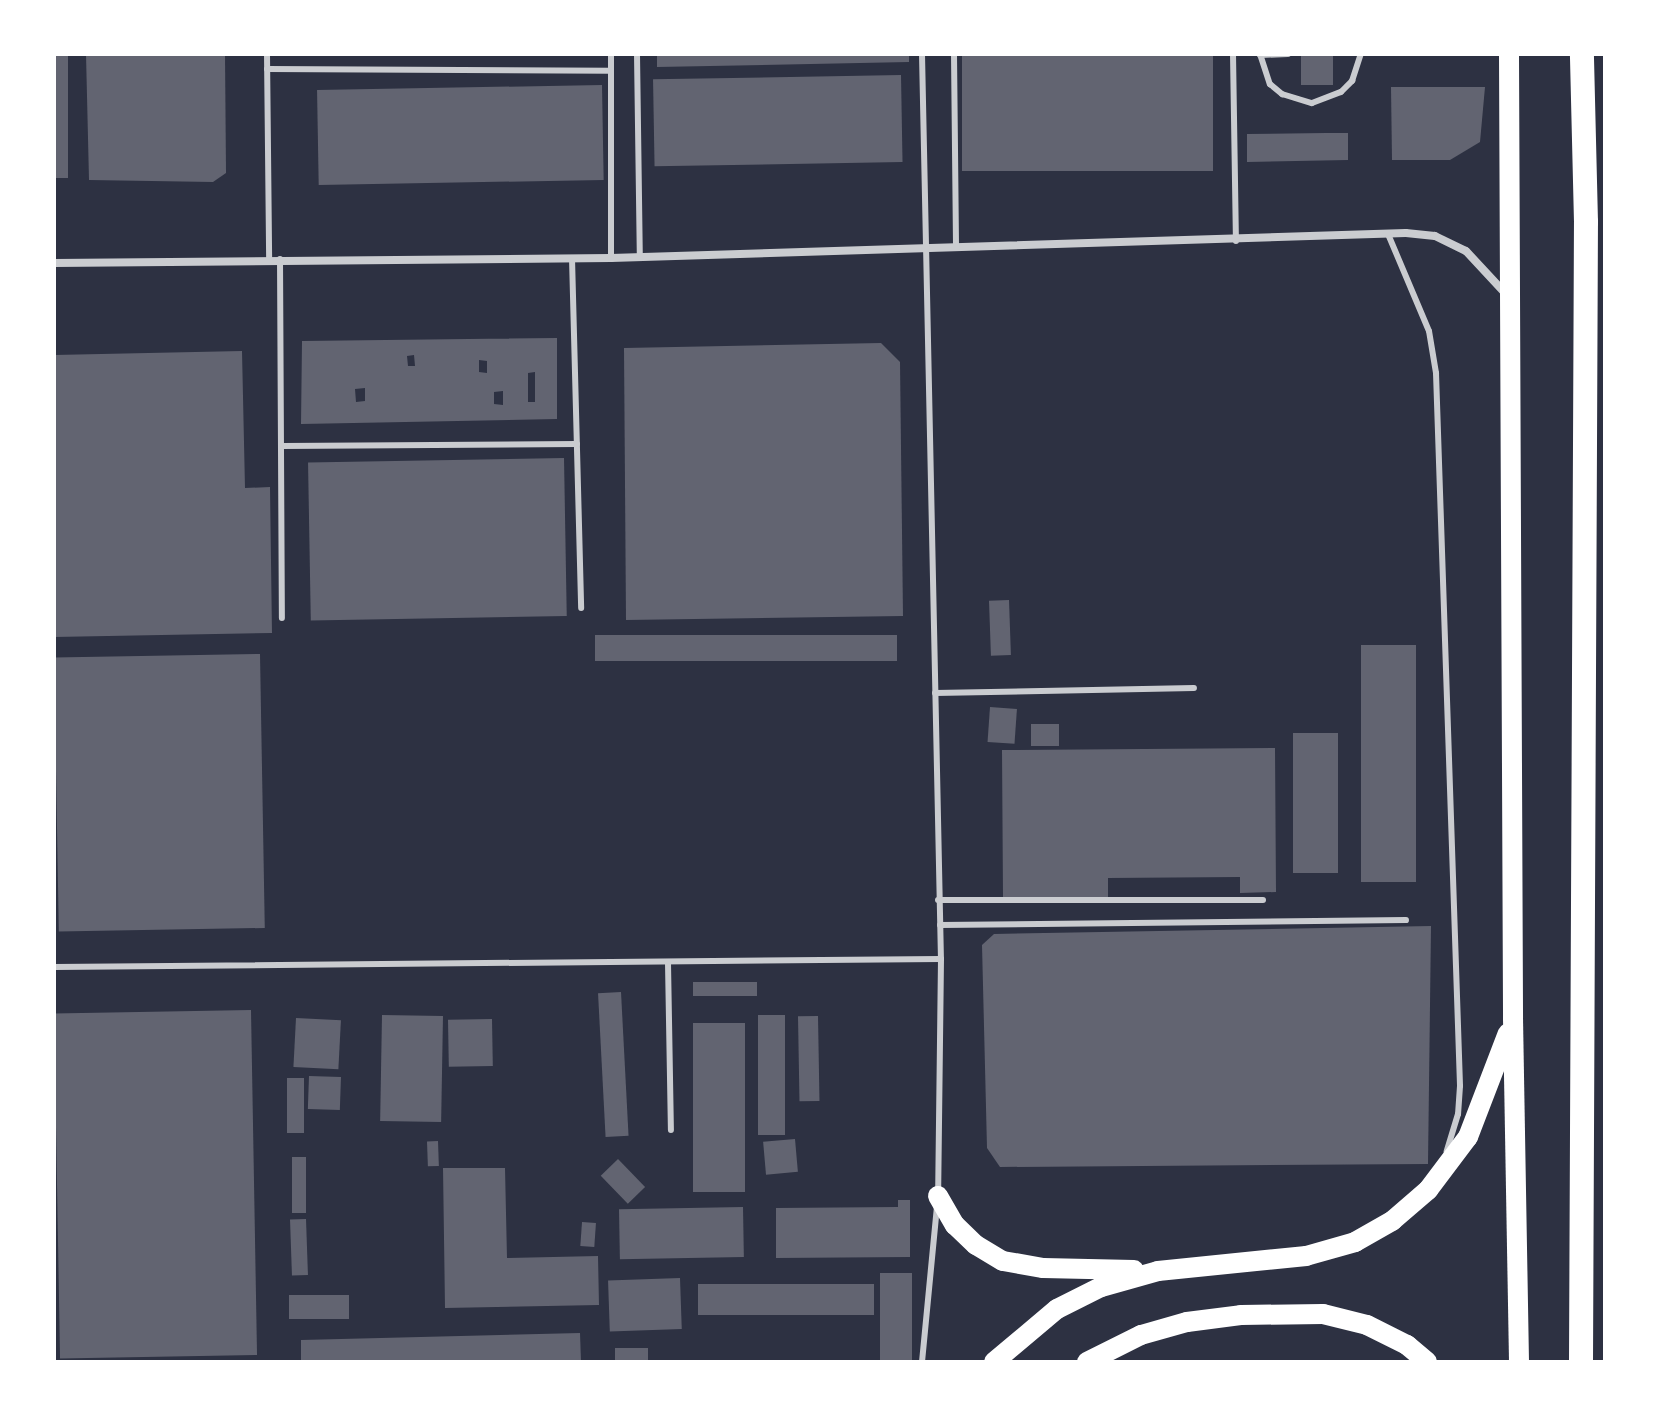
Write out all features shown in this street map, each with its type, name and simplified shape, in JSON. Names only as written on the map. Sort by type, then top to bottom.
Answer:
[{"type":"highway","points":[[1581,1362],[1586,254],[1582,54]]},
{"type":"main road","points":[[1509,54],[1513,1018],[1519,1362]]},
{"type":"main road","points":[[938,1196],[955,1225],[976,1245],[1003,1261],[1043,1268],[1158,1271],[1306,1256],[1355,1242],[1392,1221],[1428,1190],[1468,1137],[1513,1018]]},
{"type":"main road","points":[[994,1362],[1057,1309],[1101,1287],[1158,1271]]},
{"type":"main road","points":[[1087,1362],[1141,1335],[1187,1322],[1241,1315],[1323,1314],[1367,1325],[1407,1345],[1427,1362]]},
{"type":"street","points":[[54,263],[611,258],[1388,234],[1435,236],[1466,251],[1511,300]]},
{"type":"lane","points":[[267,54],[269,259]]},
{"type":"lane","points":[[611,54],[611,258]]},
{"type":"lane","points":[[637,54],[640,257]]},
{"type":"lane","points":[[922,54],[941,959],[938,1196],[922,1362]]},
{"type":"lane","points":[[954,54],[956,248]]},
{"type":"lane","points":[[1233,54],[1236,241]]},
{"type":"lane","points":[[1288,54],[1260,54],[1270,84],[1282,94],[1312,103],[1341,92],[1352,81],[1361,54]]},
{"type":"lane","points":[[267,69],[611,71]]},
{"type":"lane","points":[[1388,234],[1429,331],[1436,373],[1460,1086],[1451,1140],[1428,1190]]},
{"type":"lane","points":[[572,258],[581,608]]},
{"type":"lane","points":[[280,259],[282,618]]},
{"type":"lane","points":[[282,446],[577,444]]},
{"type":"lane","points":[[935,693],[1194,688]]},
{"type":"lane","points":[[938,900],[1263,900]]},
{"type":"lane","points":[[940,925],[1406,920]]},
{"type":"lane","points":[[54,967],[941,959]]},
{"type":"lane","points":[[668,963],[671,1130]]},
{"type":"building","points":[[54,54],[68,54],[68,178],[54,178]]},
{"type":"building","points":[[86,54],[225,54],[226,173],[213,182],[89,180]]},
{"type":"building","points":[[657,54],[909,54],[909,62],[657,67]]},
{"type":"building","points":[[962,54],[1213,54],[1213,171],[962,171]]},
{"type":"building","points":[[1301,54],[1333,54],[1333,85],[1301,85]]},
{"type":"building","points":[[901,75],[903,162],[655,166],[653,79]]},
{"type":"building","points":[[602,85],[604,180],[319,185],[317,90]]},
{"type":"building","points":[[1391,87],[1485,87],[1480,142],[1450,160],[1392,160]]},
{"type":"building","points":[[1348,133],[1348,160],[1247,162],[1247,134]]},
{"type":"building","points":[[557,338],[557,419],[301,424],[302,341]],"holes":[[[414,355],[415,366],[408,366],[407,356]],[[479,360],[487,361],[487,373],[479,372]],[[535,372],[535,402],[528,402],[528,373]],[[365,388],[365,401],[356,402],[355,389]],[[503,391],[503,405],[494,404],[494,392]]]},
{"type":"building","points":[[881,343],[900,362],[903,616],[626,620],[624,348]]},
{"type":"building","points":[[242,351],[245,488],[270,487],[272,633],[54,637],[54,355]]},
{"type":"building","points":[[564,458],[567,616],[311,620],[308,462]]},
{"type":"building","points":[[1009,600],[1011,655],[991,656],[989,601]]},
{"type":"building","points":[[595,635],[897,635],[897,661],[595,661]]},
{"type":"building","points":[[1361,645],[1416,645],[1416,882],[1361,882]]},
{"type":"building","points":[[260,654],[265,928],[59,932],[54,658]]},
{"type":"building","points":[[990,707],[1017,709],[1014,744],[988,742]]},
{"type":"building","points":[[1031,724],[1059,724],[1059,746],[1031,746]]},
{"type":"building","points":[[1293,733],[1338,733],[1338,873],[1293,873]]},
{"type":"building","points":[[1275,748],[1276,892],[1240,893],[1240,877],[1108,878],[1108,897],[1003,898],[1002,750]]},
{"type":"building","points":[[1431,926],[1428,1164],[1000,1167],[987,1148],[982,945],[994,934]]},
{"type":"building","points":[[693,982],[757,982],[757,996],[693,996]]},
{"type":"building","points":[[621,992],[629,1136],[606,1137],[598,993]]},
{"type":"building","points":[[251,1010],[257,1355],[60,1358],[54,1013]]},
{"type":"building","points":[[382,1015],[443,1016],[441,1122],[380,1121]]},
{"type":"building","points":[[758,1015],[785,1015],[785,1135],[758,1135]]},
{"type":"building","points":[[798,1016],[818,1016],[819,1101],[799,1101]]},
{"type":"building","points":[[296,1018],[341,1020],[338,1069],[293,1067]]},
{"type":"building","points":[[492,1019],[493,1066],[449,1067],[448,1020]]},
{"type":"building","points":[[693,1023],[745,1023],[745,1192],[693,1192]]},
{"type":"building","points":[[309,1076],[341,1077],[340,1110],[308,1109]]},
{"type":"building","points":[[287,1078],[304,1078],[304,1133],[287,1133]]},
{"type":"building","points":[[795,1139],[798,1172],[766,1175],[763,1142]]},
{"type":"building","points":[[427,1141],[438,1141],[439,1166],[428,1166]]},
{"type":"building","points":[[292,1157],[306,1157],[306,1213],[292,1213]]},
{"type":"building","points":[[618,1159],[645,1187],[628,1204],[601,1176]]},
{"type":"building","points":[[443,1168],[505,1168],[507,1258],[598,1256],[599,1305],[445,1308]]},
{"type":"building","points":[[898,1200],[910,1200],[910,1257],[776,1258],[776,1208],[898,1207]]},
{"type":"building","points":[[743,1207],[744,1257],[620,1259],[619,1209]]},
{"type":"building","points":[[306,1219],[308,1275],[292,1276],[290,1220]]},
{"type":"building","points":[[582,1222],[596,1223],[594,1247],[580,1246]]},
{"type":"building","points":[[880,1273],[912,1273],[912,1362],[880,1362]]},
{"type":"building","points":[[680,1278],[682,1329],[610,1331],[608,1281]]},
{"type":"building","points":[[698,1284],[874,1284],[874,1315],[698,1315]]},
{"type":"building","points":[[289,1295],[349,1295],[349,1319],[289,1319]]},
{"type":"building","points":[[580,1333],[581,1362],[301,1362],[301,1340]]},
{"type":"building","points":[[615,1348],[648,1348],[648,1362],[615,1362]]}]
